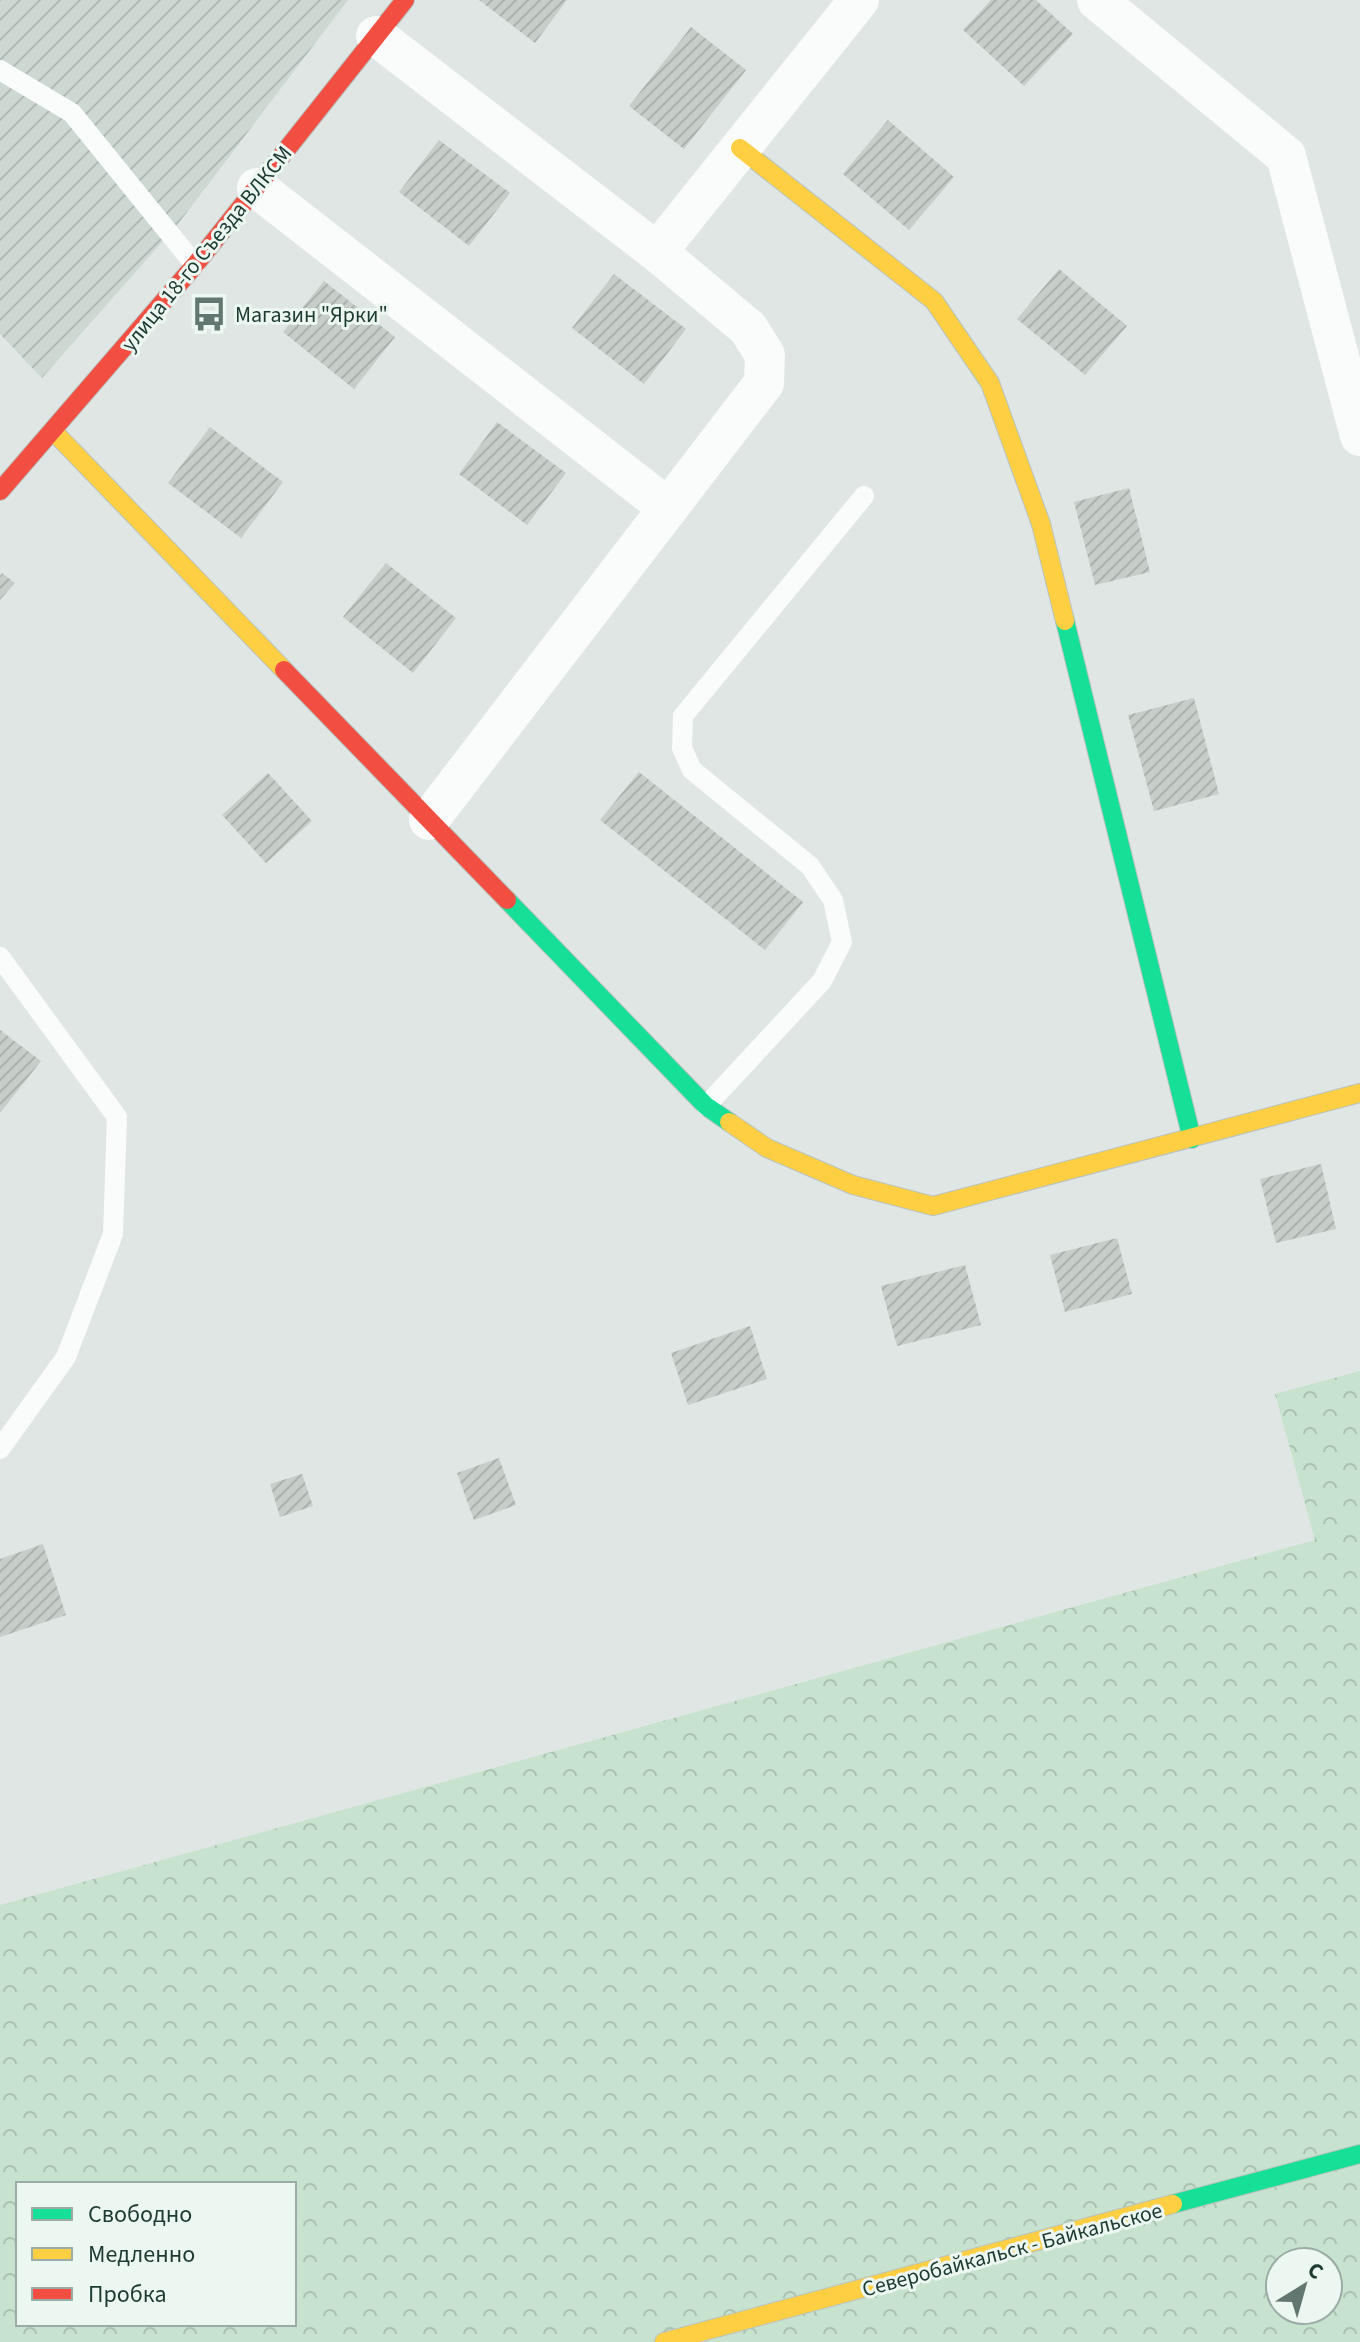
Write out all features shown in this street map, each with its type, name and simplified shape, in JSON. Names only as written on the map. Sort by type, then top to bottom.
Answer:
[{"type":"street","name":"улица 18-го Съезда ВЛКСМ","points":[[0,491],[195,265],[405,0]]},
{"type":"street","points":[[657,252],[859,0]]},
{"type":"street","points":[[1097,0],[1286,156],[1360,436]]},
{"type":"street","points":[[376,36],[657,252],[748,328],[765,355],[764,383],[429,820]]},
{"type":"street","points":[[740,148],[934,301],[990,383],[1041,524],[1192,1139]]},
{"type":"street","points":[[257,188],[668,508]]},
{"type":"street","points":[[53,431],[706,1106],[767,1148],[853,1185],[933,1206],[1360,1093]]},
{"type":"street","name":"Северобайкальск - Байкальское","points":[[664,2342],[1360,2154]]},
{"type":"lane","points":[[0,70],[72,113],[195,265]]},
{"type":"lane","points":[[706,1106],[822,981],[842,942],[833,900],[810,866],[692,770],[682,748],[683,716],[864,496]]},
{"type":"lane","points":[[0,957],[117,1117],[113,1234],[66,1357],[0,1449]]},
{"type":"shaded area","points":[[0,0],[348,0],[178,224],[42,378],[0,334]]},
{"type":"green space","points":[[1360,1371],[1360,2342],[0,2342],[0,1905],[1315,1540],[1275,1394]]},
{"type":"building","points":[[479,0],[567,0],[535,43]]},
{"type":"building","points":[[991,0],[1036,0],[1073,34],[1024,86],[963,30]]},
{"type":"building","points":[[691,27],[746,70],[684,149],[629,106]]},
{"type":"building","points":[[888,120],[954,177],[909,230],[843,174]]},
{"type":"building","points":[[439,140],[510,193],[469,246],[399,192]]},
{"type":"building","points":[[1059,269],[1127,326],[1085,375],[1017,319]]},
{"type":"building","points":[[614,274],[686,329],[644,384],[572,328]]},
{"type":"building","points":[[324,281],[395,337],[354,389],[283,332]]},
{"type":"building","points":[[497,422],[566,473],[527,525],[459,474]]},
{"type":"building","points":[[210,427],[283,482],[241,538],[168,483]]},
{"type":"building","points":[[1129,488],[1150,572],[1095,585],[1074,502]]},
{"type":"building","points":[[386,563],[456,618],[413,673],[343,617]]},
{"type":"building","points":[[2,573],[15,583],[0,600],[0,576]]},
{"type":"building","points":[[1194,698],[1219,794],[1154,811],[1128,715]]},
{"type":"building","points":[[639,772],[803,902],[765,950],[600,820]]},
{"type":"building","points":[[268,773],[312,821],[266,863],[222,815]]},
{"type":"building","points":[[0,1030],[41,1061],[0,1113]]},
{"type":"building","points":[[1321,1164],[1336,1229],[1276,1243],[1260,1179]]},
{"type":"building","points":[[1117,1238],[1132,1294],[1065,1312],[1050,1255]]},
{"type":"building","points":[[965,1265],[981,1325],[897,1346],[881,1286]]},
{"type":"building","points":[[750,1326],[767,1379],[688,1405],[671,1353]]},
{"type":"building","points":[[499,1458],[516,1505],[474,1520],[457,1473]]},
{"type":"building","points":[[302,1474],[313,1506],[280,1517],[270,1484]]},
{"type":"building","points":[[43,1544],[66,1615],[0,1637],[0,1559]]},
{"type":"traffic: fast","points":[[1065,621],[1192,1139]]},
{"type":"traffic: fast","points":[[507,900],[706,1106],[729,1122]]},
{"type":"traffic: fast","points":[[1173,2204],[1360,2154]]},
{"type":"traffic: slow","points":[[740,148],[934,301],[990,383],[1041,524],[1065,621]]},
{"type":"traffic: slow","points":[[53,431],[284,670]]},
{"type":"traffic: slow","points":[[729,1122],[767,1148],[853,1185],[933,1206],[1360,1093]]},
{"type":"traffic: slow","points":[[664,2342],[1173,2204]]},
{"type":"traffic: jam","points":[[0,491],[195,265],[405,0]]},
{"type":"traffic: jam","points":[[284,670],[507,900]]},
{"type":"place","name":"Магазин \"Ярки\"","points":[[209,314]]}]
